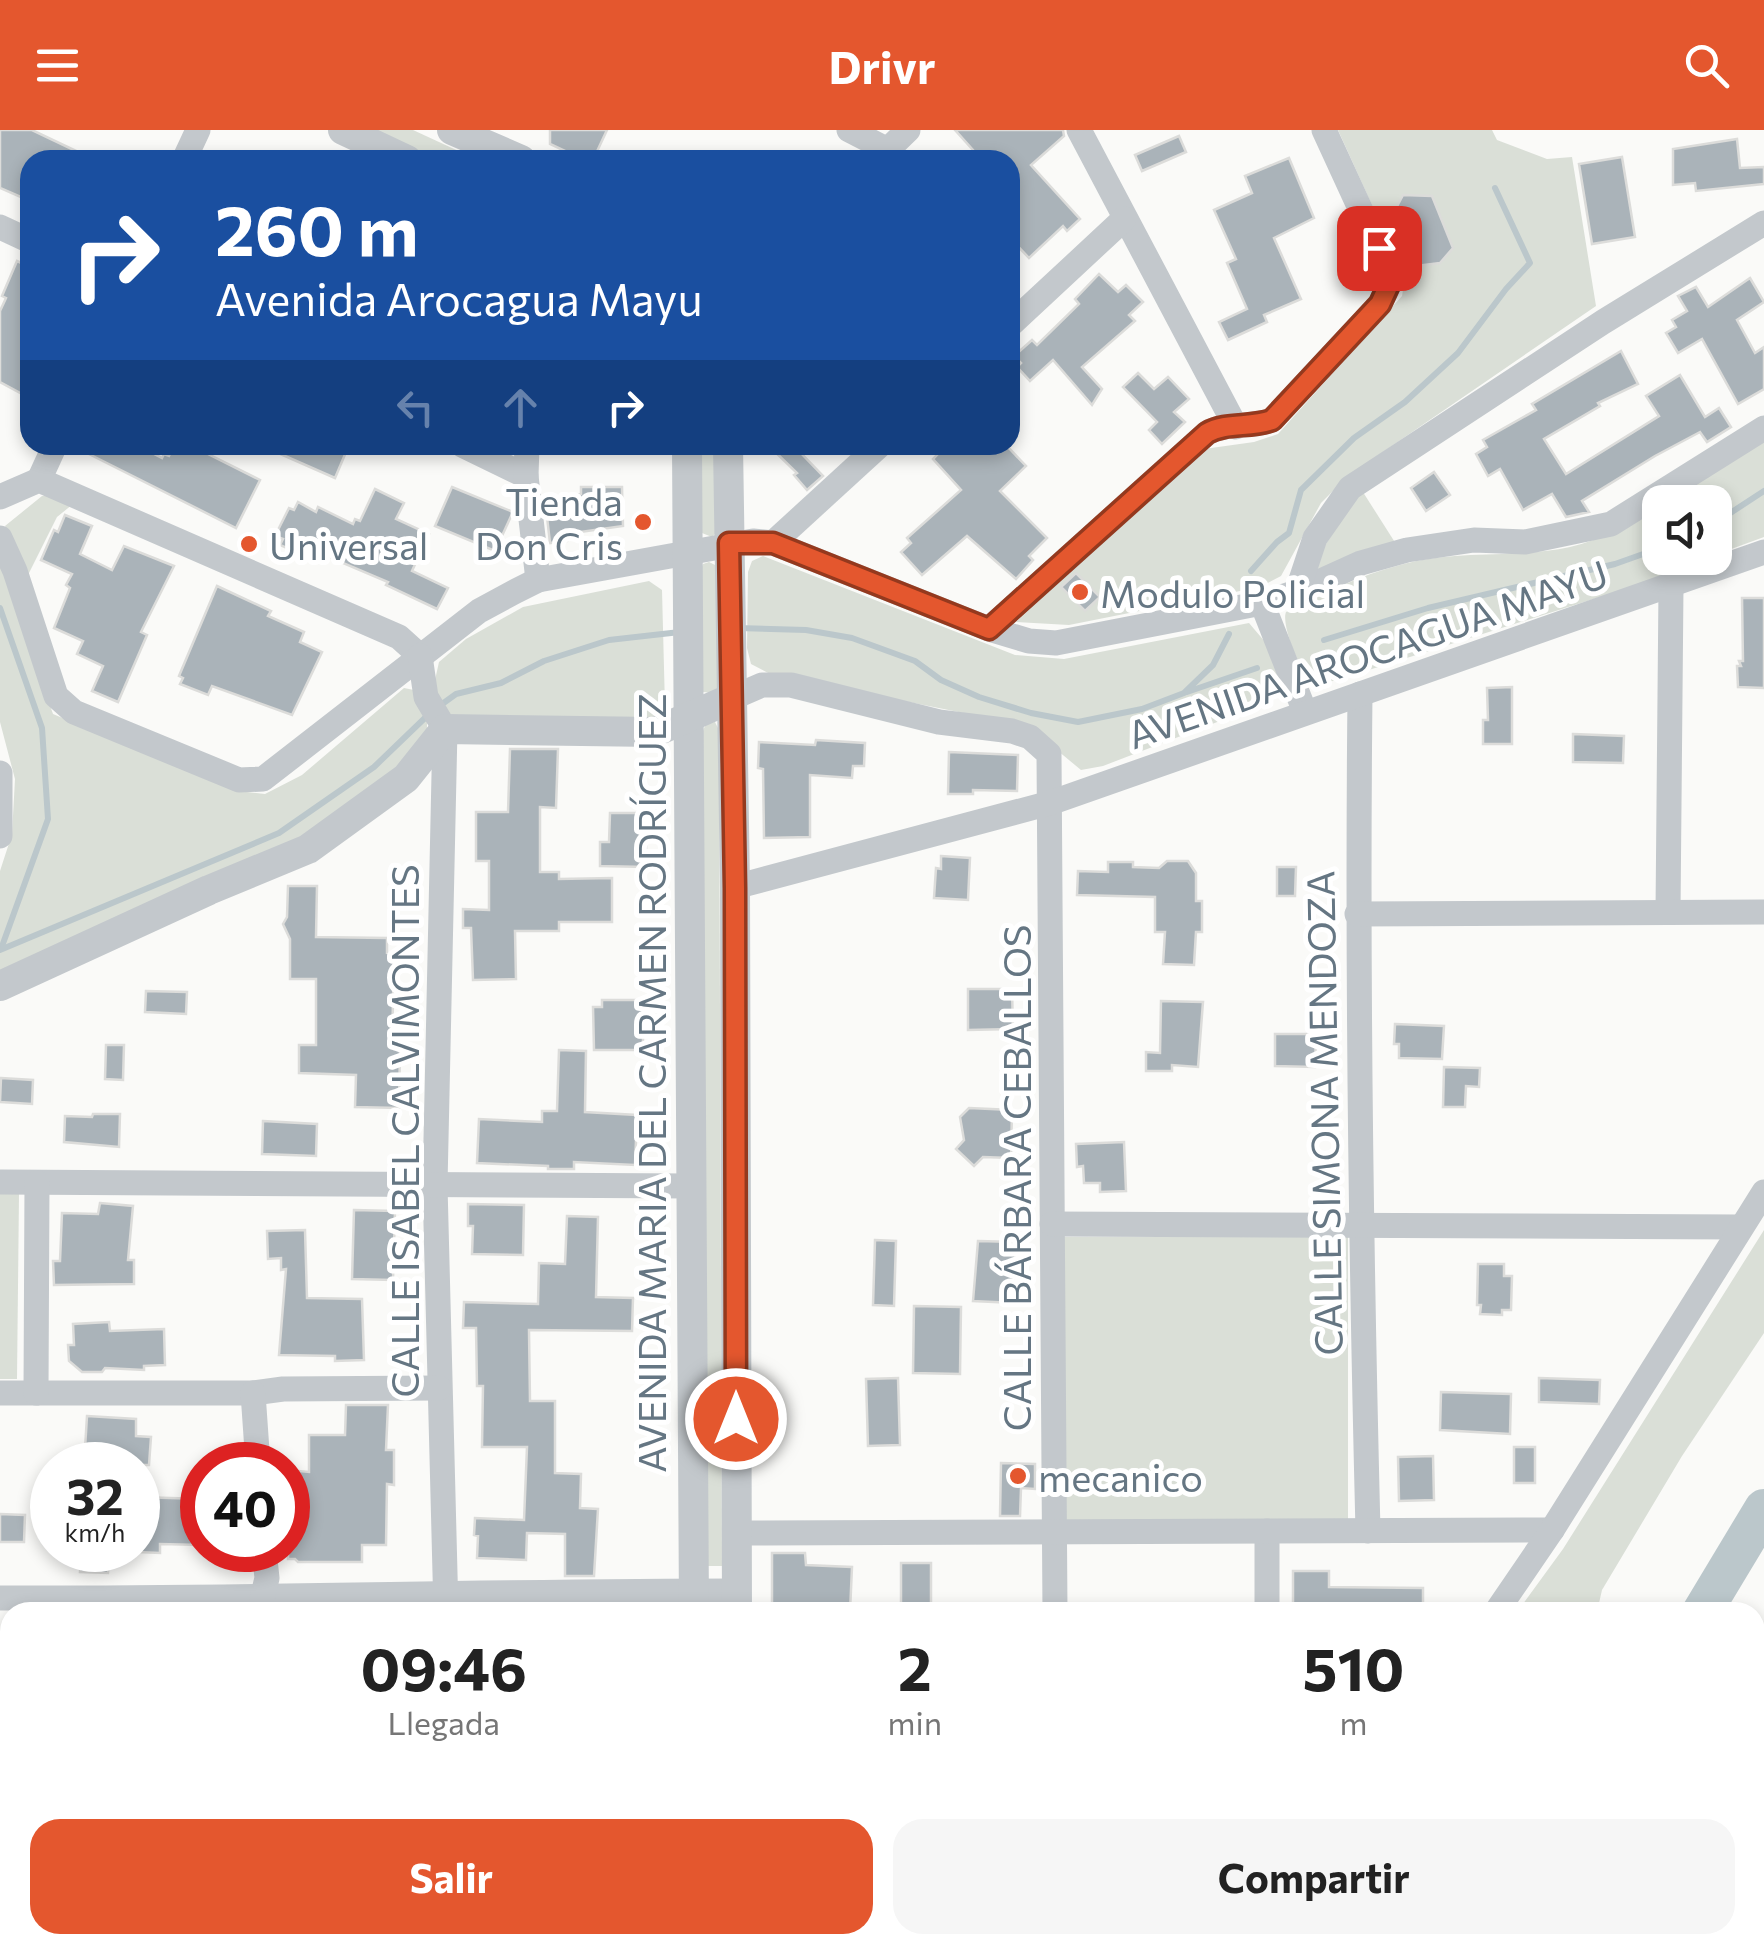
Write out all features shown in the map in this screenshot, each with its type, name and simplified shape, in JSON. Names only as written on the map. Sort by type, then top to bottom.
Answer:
[{"type":"street","points":[[343,130],[386,150]]},
{"type":"street","points":[[452,130],[498,150]]},
{"type":"street","points":[[849,130],[876,150]]},
{"type":"street","points":[[888,150],[908,130]]},
{"type":"street","points":[[1079,130],[1236,427]]},
{"type":"street","points":[[989,629],[1207,433],[1218,427],[1258,426],[1272,420],[1380,304],[1392,278],[1324,130]]},
{"type":"street","points":[[1020,316],[1124,220]]},
{"type":"street","points":[[1297,592],[1315,538],[1350,488],[1603,322],[1764,223]]},
{"type":"street","name":"AVENIDA AROCAGUA MAYU","points":[[0,538],[16,570],[56,696],[74,712],[238,780],[263,779],[479,611],[538,580],[729,543],[773,543],[989,629],[1029,641],[1056,642],[1262,603],[1361,563],[1407,550],[1474,540],[1525,542],[1611,524],[1764,428]]},
{"type":"street","points":[[0,498],[39,480],[50,455]]},
{"type":"street","points":[[483,455],[526,476]]},
{"type":"street","points":[[527,455],[538,580]]},
{"type":"street","name":"AVENIDA MARIA DEL CARMEN RODRÍGUEZ","points":[[687,455],[694,1602]]},
{"type":"street","points":[[694,1602],[737,1602],[735,888],[728,455]]},
{"type":"street","points":[[773,543],[869,455]]},
{"type":"street","points":[[39,480],[400,637],[420,656]]},
{"type":"street","name":"AVENIDA AROCAGUA MAYU","points":[[735,888],[1050,803],[1764,552]]},
{"type":"street","points":[[1668,912],[1671,586]]},
{"type":"street","points":[[1262,603],[1305,712]]},
{"type":"street","name":"CALLE ISABEL CALVIMONTES","points":[[420,656],[426,697],[445,729],[436,1185],[446,1602]]},
{"type":"street","name":"CALLE BÁRBARA CEBALLOS","points":[[732,698],[762,685],[792,686],[939,722],[1012,731],[1030,738],[1048,754],[1056,1602]]},
{"type":"street","name":"CALLE SIMONA MENDOZA","points":[[1360,694],[1357,914],[1368,1531]]},
{"type":"street","points":[[0,986],[209,890],[308,850],[406,778],[445,729],[655,732],[732,698]]},
{"type":"street","points":[[0,773],[0,836]]},
{"type":"street","points":[[1357,914],[1764,912]]},
{"type":"street","points":[[0,1182],[690,1186]]},
{"type":"street","points":[[36,1393],[38,1182]]},
{"type":"street","points":[[1503,1602],[1764,1192]]},
{"type":"street","points":[[1052,1224],[1740,1226]]},
{"type":"street","points":[[0,1393],[438,1388]]},
{"type":"street","points":[[253,1393],[256,1442]]},
{"type":"street","points":[[737,1533],[1552,1530]]},
{"type":"street","points":[[1267,1532],[1267,1602]]},
{"type":"street","points":[[262,1599],[266,1572]]},
{"type":"street","points":[[0,1598],[400,1602]]},
{"type":"shaded area","points":[[373,130],[413,130],[456,150],[416,150]]},
{"type":"shaded area","points":[[1338,130],[1492,130],[1497,140],[1547,159],[1572,157],[1596,306],[1348,476],[1321,503],[1281,576],[1260,587],[1069,625],[1016,622],[1204,449],[1254,442],[1278,434],[1402,296],[1405,278]]},
{"type":"shaded area","points":[[1764,440],[1764,537],[1732,549],[1732,485],[1691,485]]},
{"type":"shaded area","points":[[700,455],[715,455],[716,533],[712,537],[702,533]]},
{"type":"shaded area","points":[[1361,489],[1396,544],[1319,574],[1315,561]]},
{"type":"shaded area","points":[[53,495],[73,504],[57,517],[28,575],[5,526],[42,496]]},
{"type":"shaded area","points":[[1642,515],[1642,575],[1663,575],[1334,681],[1310,678],[1292,646],[1286,612],[1385,569],[1464,555],[1549,551],[1605,535]]},
{"type":"shaded area","points":[[763,556],[1015,655],[1064,659],[1249,623],[1266,643],[1278,674],[1269,692],[1238,714],[1103,766],[1081,770],[1028,726],[770,674],[751,664],[747,648],[748,572],[752,561]]},
{"type":"shaded area","points":[[0,562],[53,714],[238,791],[265,794],[302,775],[404,688],[414,690],[427,721],[427,733],[395,772],[313,836],[0,972],[0,871],[12,834],[15,779],[0,722]]},
{"type":"shaded area","points":[[709,562],[718,572],[715,693],[703,692],[701,569]]},
{"type":"shaded area","points":[[649,581],[662,590],[665,707],[655,722],[452,719],[433,689],[439,662],[466,639],[523,607]]},
{"type":"shaded area","points":[[715,722],[719,730],[722,1566],[707,1566],[703,731],[706,723]]},
{"type":"shaded area","points":[[0,1194],[19,1194],[17,1379],[0,1379]]},
{"type":"shaded area","points":[[1764,1230],[1764,1333],[1682,1456],[1602,1590],[1599,1602],[1524,1602],[1563,1549]]},
{"type":"shaded area","points":[[1064,1237],[1348,1237],[1348,1520],[1065,1521]]},
{"type":"building","points":[[0,130],[32,130],[74,150],[20,150],[20,197],[0,188]]},
{"type":"building","points":[[550,130],[607,130],[598,150],[563,150],[550,144]]},
{"type":"building","points":[[955,130],[1063,130],[1064,136],[1031,165],[1080,219],[1067,231],[1063,226],[1029,258],[1020,249],[1020,150],[973,150]]},
{"type":"building","points":[[1179,136],[1186,152],[1142,171],[1135,155]]},
{"type":"building","points":[[1737,139],[1740,168],[1764,167],[1764,184],[1696,191],[1695,183],[1673,185],[1673,149]]},
{"type":"building","points":[[1622,157],[1635,237],[1592,244],[1579,164]]},
{"type":"building","points":[[1289,158],[1314,218],[1274,238],[1301,299],[1264,315],[1267,322],[1228,340],[1219,322],[1247,309],[1227,263],[1236,259],[1214,210],[1252,193],[1245,176]]},
{"type":"building","points":[[1403,195],[1432,196],[1453,248],[1440,263],[1416,266],[1392,216]]},
{"type":"building","points":[[17,261],[20,262],[20,393],[0,382],[0,311],[6,298],[2,296]]},
{"type":"building","points":[[1099,274],[1118,292],[1126,285],[1143,302],[1129,315],[1135,321],[1082,367],[1102,389],[1092,405],[1053,360],[1030,381],[1020,370],[1020,351],[1032,340],[1037,345],[1079,304],[1075,299]]},
{"type":"building","points":[[1750,278],[1764,302],[1737,320],[1755,353],[1764,347],[1764,389],[1738,404],[1702,339],[1678,353],[1666,333],[1676,327],[1672,320],[1687,311],[1678,296],[1696,287],[1708,307]]},
{"type":"building","points":[[1621,351],[1638,384],[1598,403],[1600,406],[1544,439],[1566,474],[1659,416],[1646,396],[1680,375],[1705,417],[1719,408],[1731,427],[1707,442],[1700,432],[1655,456],[1582,501],[1589,512],[1566,517],[1552,494],[1523,510],[1500,469],[1488,476],[1476,454],[1487,447],[1483,440],[1536,410],[1532,404]]},
{"type":"building","points":[[1138,373],[1154,389],[1168,377],[1189,399],[1174,412],[1185,422],[1162,444],[1149,430],[1157,422],[1123,387]]},
{"type":"building","points":[[91,455],[210,455],[260,480],[236,528]]},
{"type":"building","points":[[283,455],[345,455],[335,478]]},
{"type":"building","points":[[778,455],[803,455],[823,476],[807,490],[794,475],[797,473]]},
{"type":"building","points":[[937,455],[1016,455],[1026,466],[1000,491],[1047,538],[1029,556],[1033,560],[1016,579],[967,536],[922,575],[901,552],[911,543],[907,538],[961,490],[933,459]]},
{"type":"building","points":[[1434,472],[1450,495],[1426,511],[1411,488]]},
{"type":"building","points":[[452,487],[513,512],[495,551],[435,526]]},
{"type":"building","points":[[581,487],[622,487],[623,526],[566,534],[567,541],[550,543],[545,499],[581,494]]},
{"type":"building","points":[[375,489],[404,503],[396,519],[429,534],[412,571],[448,588],[437,609],[386,585],[388,582],[308,548],[306,552],[300,548],[298,553],[280,545],[283,539],[275,536],[289,508],[294,510],[298,502],[353,524],[355,519],[360,521]]},
{"type":"building","points":[[65,515],[92,526],[80,554],[112,570],[124,546],[174,566],[141,632],[147,635],[118,702],[92,691],[103,666],[77,654],[83,641],[54,628],[72,574],[41,560]]},
{"type":"building","name":"Modulo Policial","points":[[1076,573],[1100,597],[1085,611],[1061,587]]},
{"type":"building","points":[[217,586],[271,611],[268,616],[304,632],[300,642],[322,652],[292,715],[212,686],[208,695],[180,684],[183,678],[179,676]]},
{"type":"building","points":[[1742,598],[1764,598],[1764,688],[1738,687],[1737,666],[1743,661]]},
{"type":"building","points":[[1512,687],[1512,744],[1483,744],[1483,720],[1488,720],[1487,688]]},
{"type":"building","points":[[1573,734],[1624,736],[1623,763],[1573,762]]},
{"type":"building","points":[[816,740],[865,743],[864,766],[853,766],[852,778],[810,775],[810,837],[764,838],[759,742],[815,745]]},
{"type":"building","points":[[510,749],[558,749],[556,808],[540,807],[540,872],[559,872],[559,879],[612,878],[612,922],[559,922],[559,931],[515,931],[516,979],[473,980],[471,928],[463,928],[463,909],[489,910],[489,861],[476,861],[476,812],[508,812]]},
{"type":"building","points":[[949,752],[1018,755],[1017,791],[948,794]]},
{"type":"building","points":[[610,813],[640,813],[640,842],[646,842],[646,867],[600,866],[600,842],[609,842]]},
{"type":"building","points":[[941,856],[970,858],[968,900],[934,898]]},
{"type":"building","points":[[1167,861],[1188,861],[1196,873],[1196,901],[1202,901],[1202,932],[1196,932],[1194,965],[1163,964],[1165,932],[1155,932],[1155,897],[1077,895],[1078,871],[1108,872],[1108,862],[1159,868]]},
{"type":"building","points":[[1277,867],[1296,867],[1295,896],[1277,896]]},
{"type":"building","points":[[288,886],[317,886],[316,937],[387,938],[387,953],[394,954],[392,1047],[400,1048],[399,1108],[355,1107],[356,1075],[299,1073],[299,1045],[316,1045],[316,979],[290,979],[290,939],[283,924],[287,917]]},
{"type":"building","points":[[968,989],[1012,989],[1013,1029],[968,1030]]},
{"type":"building","points":[[146,991],[187,992],[186,1014],[145,1012]]},
{"type":"building","points":[[602,1000],[643,1000],[643,1050],[594,1050],[593,1007],[602,1007]]},
{"type":"building","points":[[1161,1001],[1203,1002],[1198,1067],[1172,1065],[1172,1071],[1146,1071],[1146,1052],[1160,1053]]},
{"type":"building","points":[[1395,1024],[1444,1026],[1442,1059],[1399,1058],[1399,1044],[1394,1044]]},
{"type":"building","points":[[1275,1034],[1316,1034],[1315,1067],[1275,1066]]},
{"type":"building","points":[[106,1045],[124,1045],[123,1080],[105,1079]]},
{"type":"building","points":[[559,1050],[586,1051],[585,1112],[637,1115],[635,1165],[574,1162],[574,1169],[548,1169],[477,1163],[479,1119],[542,1122],[542,1111],[557,1111]]},
{"type":"building","points":[[1444,1067],[1480,1068],[1479,1087],[1466,1086],[1465,1107],[1443,1107]]},
{"type":"building","points":[[1,1078],[33,1080],[32,1104],[0,1102]]},
{"type":"building","points":[[969,1108],[1012,1110],[1011,1158],[983,1157],[974,1166],[956,1149],[964,1140],[960,1117]]},
{"type":"building","points":[[120,1114],[119,1147],[64,1142],[65,1116]]},
{"type":"building","points":[[263,1121],[317,1124],[316,1156],[262,1154]]},
{"type":"building","points":[[1124,1142],[1126,1191],[1100,1192],[1100,1183],[1084,1183],[1083,1166],[1077,1167],[1076,1144]]},
{"type":"building","points":[[100,1203],[133,1206],[128,1260],[134,1260],[134,1284],[54,1285],[53,1261],[60,1261],[62,1213],[98,1214]]},
{"type":"building","points":[[468,1204],[524,1205],[523,1255],[472,1254],[473,1226],[468,1226]]},
{"type":"building","points":[[354,1210],[395,1211],[393,1280],[352,1279]]},
{"type":"building","points":[[567,1216],[598,1217],[596,1297],[633,1298],[632,1331],[529,1330],[530,1401],[555,1401],[555,1473],[581,1474],[580,1508],[598,1509],[594,1576],[565,1576],[565,1534],[527,1533],[526,1560],[477,1558],[478,1536],[474,1535],[475,1518],[524,1520],[527,1447],[482,1447],[483,1386],[477,1386],[476,1328],[463,1328],[464,1302],[538,1304],[539,1263],[565,1264]]},
{"type":"building","points":[[305,1230],[307,1298],[362,1299],[364,1360],[279,1355],[286,1269],[281,1270],[281,1258],[268,1259],[267,1231]]},
{"type":"building","points":[[875,1240],[896,1241],[894,1306],[873,1305]]},
{"type":"building","points":[[978,1241],[1016,1242],[1014,1303],[973,1301]]},
{"type":"building","points":[[1478,1264],[1504,1264],[1504,1276],[1512,1276],[1511,1310],[1502,1310],[1502,1315],[1480,1314]]},
{"type":"building","points":[[914,1306],[961,1307],[960,1374],[913,1373]]},
{"type":"building","points":[[109,1322],[110,1331],[164,1329],[165,1365],[144,1366],[144,1370],[105,1368],[102,1372],[82,1372],[69,1361],[68,1345],[74,1345],[73,1324]]},
{"type":"building","points":[[898,1378],[900,1445],[868,1446],[866,1379]]},
{"type":"building","points":[[1539,1378],[1600,1380],[1599,1404],[1539,1402]]},
{"type":"building","points":[[1441,1392],[1511,1394],[1510,1434],[1440,1430]]},
{"type":"building","points":[[346,1405],[388,1405],[386,1450],[394,1450],[394,1485],[387,1484],[386,1545],[362,1545],[362,1562],[310,1562],[309,1435],[345,1435]]},
{"type":"building","points":[[87,1416],[136,1419],[136,1436],[151,1437],[151,1442],[85,1442]]},
{"type":"building","points":[[1514,1447],[1535,1447],[1535,1483],[1514,1483]]},
{"type":"building","points":[[1433,1456],[1434,1500],[1399,1501],[1398,1457]]},
{"type":"building","points":[[1001,1463],[1035,1464],[1035,1489],[1021,1488],[1020,1516],[1000,1516]]},
{"type":"building","points":[[160,1498],[180,1498],[180,1544],[160,1544]]},
{"type":"building","points":[[0,1514],[25,1515],[24,1542],[0,1542]]},
{"type":"building","points":[[772,1553],[805,1553],[806,1565],[852,1567],[850,1602],[772,1602]]},
{"type":"building","points":[[901,1563],[931,1563],[931,1602],[901,1602]]},
{"type":"building","points":[[1293,1571],[1329,1571],[1329,1587],[1423,1588],[1423,1602],[1293,1602]]},
{"type":"waterway","points":[[1251,571],[1289,533],[1301,490],[1354,438],[1405,402],[1458,353],[1530,263],[1495,188]]},
{"type":"waterway","points":[[1732,512],[1764,491]]},
{"type":"waterway","points":[[1324,640],[1428,608],[1642,554]]},
{"type":"waterway","points":[[0,608],[42,728],[48,819],[1,949]]},
{"type":"waterway","points":[[738,628],[806,630],[852,638],[915,661],[941,680],[979,697],[1078,722],[1142,709],[1184,693],[1213,665],[1229,634]]},
{"type":"waterway","points":[[438,707],[456,694],[501,683],[544,661],[609,640],[680,632]]},
{"type":"waterway","points":[[1187,692],[1257,668]]},
{"type":"waterway","points":[[0,950],[279,833],[374,767],[428,715]]},
{"type":"waterway","points":[[1708,1602],[1764,1509]]},
{"type":"place","name":"Tienda Don Cris","points":[[643,522]]},
{"type":"place","name":"Universal","points":[[249,544]]},
{"type":"place","name":"Modulo Policial","points":[[1080,592]]},
{"type":"place","name":"mecanico","points":[[1018,1476]]},
{"type":"route","points":[[736,1419],[735,888],[729,543],[773,543],[989,629],[1207,433],[1218,427],[1258,426],[1272,420],[1380,304],[1392,278],[1379,248]]}]
